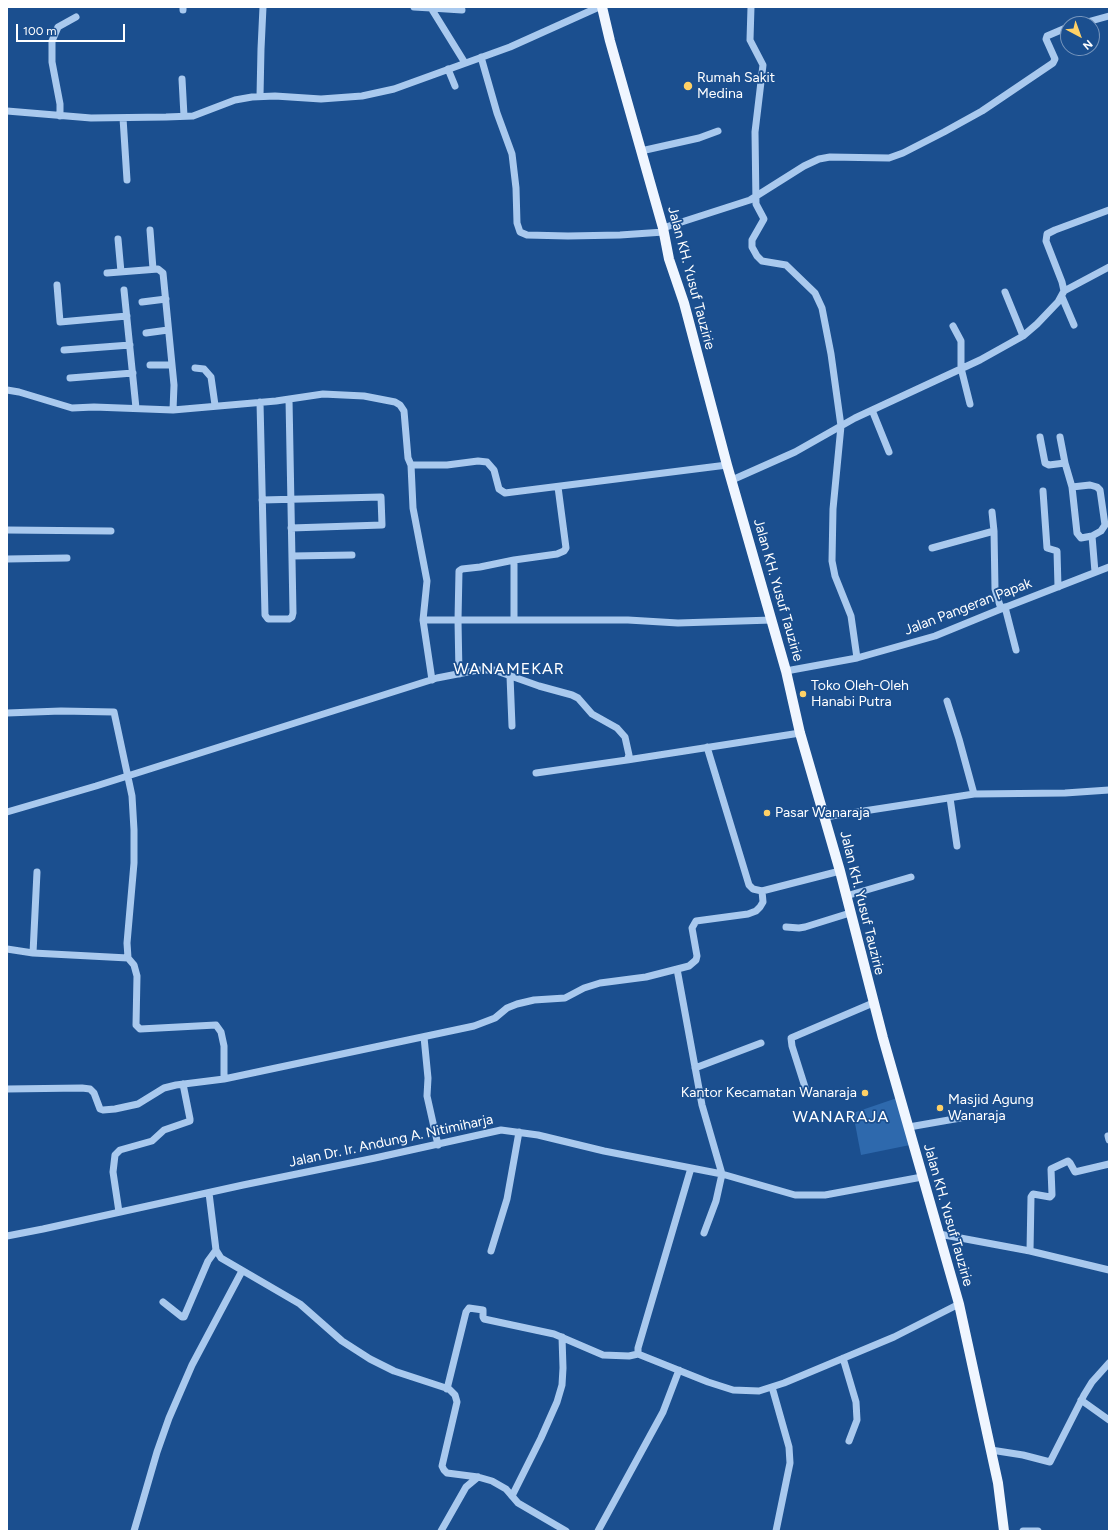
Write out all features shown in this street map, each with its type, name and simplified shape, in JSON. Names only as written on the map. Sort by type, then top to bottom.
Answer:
[{"type":"main road","name":"Jalan KH. Yusuf Tauzirie","points":[[601,7],[664,230],[669,259],[684,303],[727,465],[786,671],[800,733],[840,871],[873,1004],[959,1304],[998,1483],[1004,1531]]},
{"type":"street","points":[[260,96],[260,49],[263,7]]},
{"type":"street","points":[[414,7],[462,10]]},
{"type":"street","points":[[7,111],[91,118],[193,116],[235,100],[260,96],[321,99],[362,96],[394,89],[510,47],[601,7]]},
{"type":"street","points":[[751,7],[750,40],[763,64],[755,132],[757,208],[764,219],[752,240],[752,247],[760,259],[764,262],[786,265],[815,294],[820,304],[831,354],[841,426],[833,509],[832,561],[835,576],[851,616],[857,658]]},
{"type":"street","points":[[431,8],[465,63]]},
{"type":"street","points":[[60,116],[60,104],[52,62],[52,41],[58,28],[76,17]]},
{"type":"street","points":[[481,57],[497,113],[512,154],[516,188],[517,223],[520,232],[527,235],[620,235],[664,230],[743,202],[756,197],[804,166],[819,159],[830,157],[888,158],[903,153],[982,110],[1052,63],[1055,59],[1046,36],[1060,31]]},
{"type":"street","points":[[448,69],[455,86]]},
{"type":"street","points":[[182,79],[184,116]]},
{"type":"street","points":[[123,118],[127,180]]},
{"type":"street","points":[[641,151],[698,138],[718,131]]},
{"type":"street","points":[[1074,325],[1063,294],[1062,282],[1046,241],[1047,234],[1109,210]]},
{"type":"street","points":[[150,230],[153,270]]},
{"type":"street","points":[[118,239],[121,272]]},
{"type":"street","points":[[732,480],[795,452],[872,410],[980,360],[1023,336],[1037,324],[1063,294],[1109,267]]},
{"type":"street","points":[[107,273],[158,269],[163,273],[174,385],[173,410]]},
{"type":"street","points":[[57,285],[60,322],[127,316]]},
{"type":"street","points":[[124,290],[136,408]]},
{"type":"street","points":[[1005,292],[1023,336]]},
{"type":"street","points":[[142,302],[166,299]]},
{"type":"street","points":[[953,326],[961,341],[961,368],[970,404]]},
{"type":"street","points":[[146,333],[168,330]]},
{"type":"street","points":[[64,350],[130,345]]},
{"type":"street","points":[[150,365],[172,365]]},
{"type":"street","points":[[195,368],[204,369],[211,377],[215,405]]},
{"type":"street","points":[[70,378],[133,373]]},
{"type":"street","points":[[7,390],[19,392],[72,408],[136,408],[173,410],[289,399],[323,394],[364,396],[398,404],[404,411],[408,458],[411,465],[413,508],[427,581],[423,620],[432,680]]},
{"type":"street","points":[[260,402],[265,615],[268,619],[289,619],[293,613],[289,399]]},
{"type":"street","points":[[872,410],[889,452]]},
{"type":"street","points":[[1060,436],[1072,487],[1078,536],[1081,538],[1092,536],[1101,531],[1105,525],[1100,490],[1097,487],[1090,485],[1072,487]]},
{"type":"street","points":[[1040,437],[1046,463],[1066,463]]},
{"type":"street","points":[[411,465],[447,465],[483,461],[487,462],[492,467],[499,489],[502,492],[515,492],[727,465]]},
{"type":"street","points":[[459,674],[458,620],[460,570],[557,554],[564,551],[566,548],[558,487]]},
{"type":"street","points":[[1043,491],[1047,548],[1057,551],[1058,587]]},
{"type":"street","points":[[262,500],[381,497],[382,525],[291,528]]},
{"type":"street","points":[[992,512],[994,531],[995,589],[1003,608],[1016,650]]},
{"type":"street","points":[[7,530],[112,531]]},
{"type":"street","points":[[932,548],[994,531]]},
{"type":"street","points":[[1092,536],[1095,572]]},
{"type":"street","points":[[292,556],[352,555]]},
{"type":"street","points":[[7,559],[67,558]]},
{"type":"street","points":[[514,560],[514,620]]},
{"type":"street","name":"Jalan Pangeran Papak","points":[[786,671],[857,658],[935,636],[1109,567]]},
{"type":"street","points":[[423,620],[628,620],[678,622],[772,620]]},
{"type":"street","points":[[7,812],[96,786],[432,680],[484,669],[494,670],[578,698],[592,714],[617,728],[625,737],[629,755],[628,760]]},
{"type":"street","points":[[510,676],[512,726]]},
{"type":"street","points":[[946,701],[959,739],[974,794]]},
{"type":"street","points":[[7,714],[61,711],[114,712],[132,796],[134,863],[127,943],[128,958],[134,966],[137,976],[136,1025],[140,1029],[216,1025],[221,1032],[224,1046],[224,1079]]},
{"type":"street","points":[[536,773],[800,733]]},
{"type":"street","points":[[706,747],[749,885],[753,889],[762,891],[840,871]]},
{"type":"street","points":[[825,817],[974,794],[1065,793],[1109,790]]},
{"type":"street","points":[[950,798],[957,846]]},
{"type":"street","points":[[33,953],[37,872]]},
{"type":"street","points":[[846,896],[911,877]]},
{"type":"street","points":[[7,1089],[90,1089],[94,1092],[100,1109],[103,1110],[138,1104],[164,1088],[224,1079],[424,1037],[485,1022],[517,1004],[534,1000],[566,998],[584,988],[600,983],[646,977],[689,966],[696,960],[697,956],[692,928],[693,923],[700,920],[748,914],[756,911],[763,902],[762,891]]},
{"type":"street","points":[[786,926],[799,928],[805,927],[850,913]]},
{"type":"street","points":[[7,949],[33,953],[128,958]]},
{"type":"street","points":[[677,969],[688,1020],[702,1105],[722,1174],[721,1186],[704,1234]]},
{"type":"street","points":[[805,1087],[792,1046],[791,1038],[873,1004]]},
{"type":"street","points":[[424,1037],[428,1078],[427,1096],[438,1144]]},
{"type":"street","points":[[695,1068],[761,1043]]},
{"type":"street","points":[[119,1212],[112,1172],[115,1155],[120,1150],[154,1141],[164,1130],[190,1121],[183,1084]]},
{"type":"street","points":[[908,1127],[966,1117]]},
{"type":"street","name":"Jalan Dr. Ir. Andung A. Nitimiharja","points":[[7,1236],[501,1130],[538,1135],[722,1174],[795,1195],[842,1192],[922,1176]]},
{"type":"street","points":[[491,1251],[507,1199],[519,1132]]},
{"type":"street","points":[[1030,1251],[1031,1197],[1033,1194],[1050,1197],[1052,1195],[1051,1169],[1068,1161],[1074,1172],[1109,1164]]},
{"type":"street","points":[[638,1354],[638,1348],[690,1168]]},
{"type":"street","points":[[209,1193],[216,1250],[221,1258],[300,1304],[342,1341],[370,1359],[394,1371],[447,1389],[456,1395],[457,1402],[442,1466],[447,1473],[478,1477],[492,1481],[506,1489],[518,1502],[566,1531]]},
{"type":"street","points":[[939,1234],[1030,1251],[1109,1270]]},
{"type":"street","points":[[163,1302],[184,1317],[208,1261],[216,1250]]},
{"type":"street","points":[[134,1531],[157,1452],[169,1418],[192,1365],[242,1271]]},
{"type":"street","points":[[447,1389],[466,1312],[469,1308],[483,1310],[484,1319],[562,1337],[603,1355],[629,1356],[638,1354],[733,1390],[759,1391],[894,1337],[959,1304]]},
{"type":"street","points":[[512,1496],[541,1438],[562,1385],[562,1337]]},
{"type":"street","points":[[843,1358],[856,1402],[857,1420],[849,1441]]},
{"type":"street","points":[[991,1450],[1023,1455],[1048,1463],[1050,1462],[1080,1400],[1092,1382],[1109,1363]]},
{"type":"street","points":[[598,1531],[663,1412],[679,1370]]},
{"type":"street","points":[[772,1387],[789,1447],[790,1464],[776,1531]]},
{"type":"street","points":[[1080,1400],[1109,1420]]},
{"type":"street","points":[[441,1531],[466,1487],[478,1477]]},
{"type":"street","points":[[1023,1531],[1038,1531]]},
{"type":"shaded area","points":[[897,1098],[910,1145],[861,1155],[853,1113]]},
{"type":"place","name":"Rumah Sakit Medina","points":[[688,86]]},
{"type":"place","name":"Toko Oleh-Oleh Hanabi Putra","points":[[803,694]]},
{"type":"place","name":"Pasar Wanaraja","points":[[767,813]]},
{"type":"place","name":"Kantor Kecamatan Wanaraja","points":[[865,1093]]},
{"type":"place","name":"Masjid Agung Wanaraja","points":[[940,1108]]},
{"type":"district","name":"WANAMEKAR","points":[[509,669]]},
{"type":"district","name":"WANARAJA","points":[[841,1117]]}]
